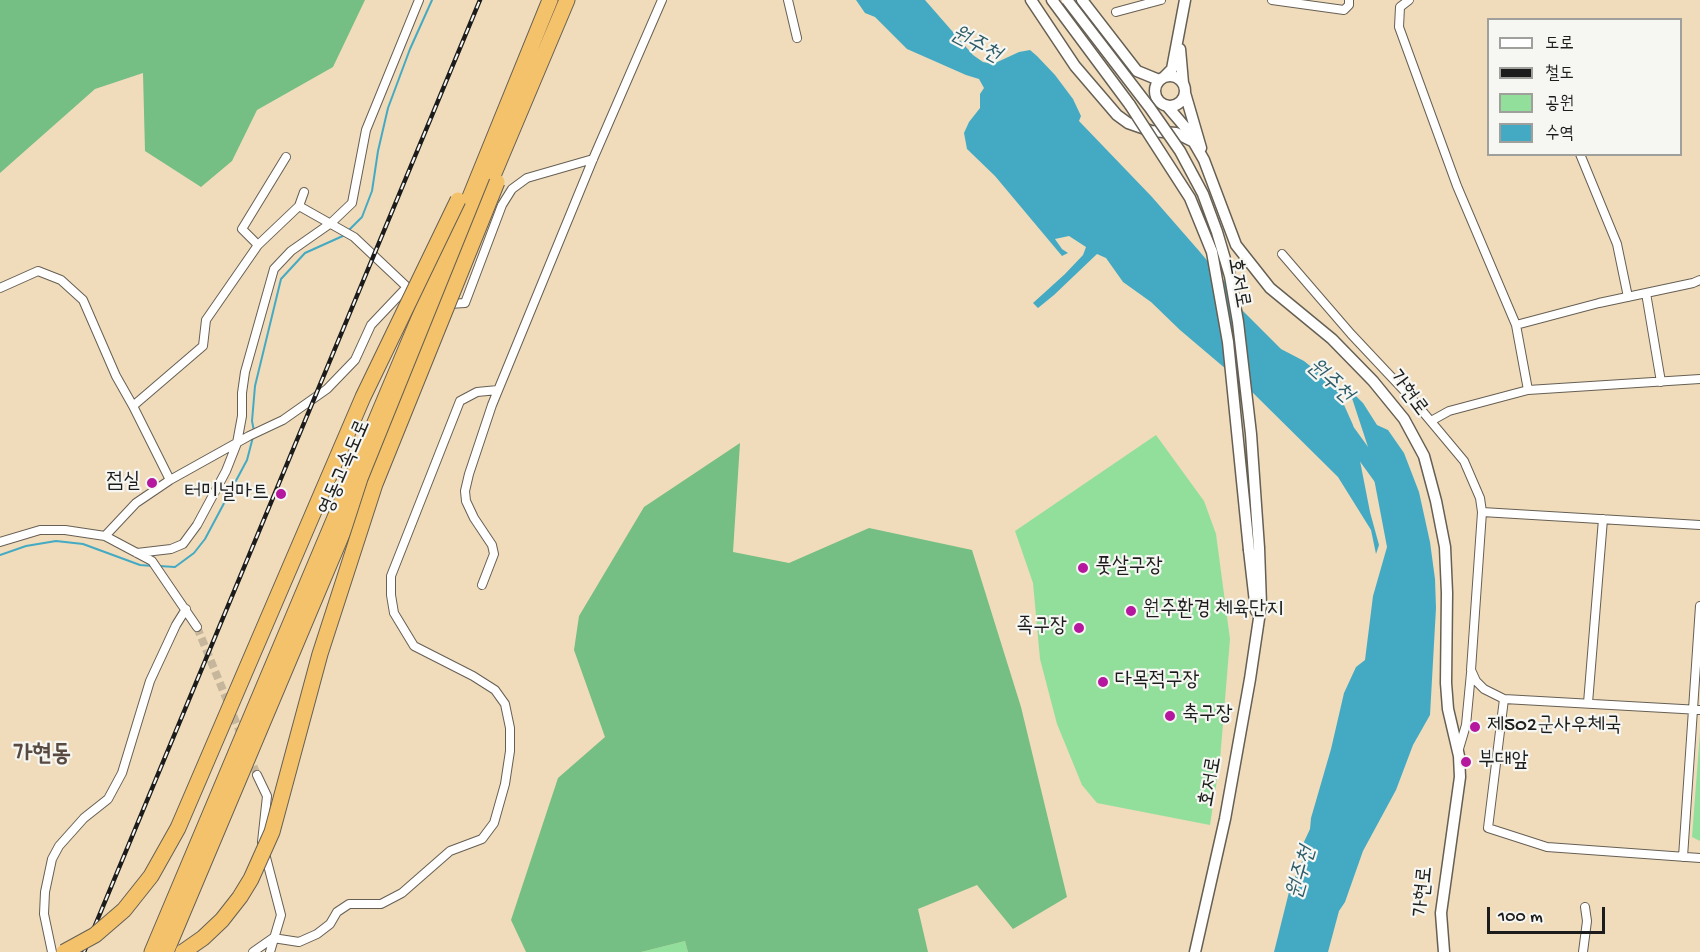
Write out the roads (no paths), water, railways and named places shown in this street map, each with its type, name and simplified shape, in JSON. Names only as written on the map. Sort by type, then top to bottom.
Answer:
[{"type":"highway","name":"영동고속도로","points":[[153,952],[470,197],[550,0]]},
{"type":"highway","name":"영동고속도로","points":[[166,952],[567,0]]},
{"type":"highway","points":[[183,952],[203,938],[222,920],[240,897],[272,832],[320,654],[372,494],[497,182],[534,79]]},
{"type":"highway","points":[[64,952],[94,934],[124,910],[151,876],[178,828],[367,387],[496,120],[507,104]]},
{"type":"street","points":[[137,552],[171,549],[183,544],[197,525],[226,471],[237,443],[242,416],[245,372],[274,268],[291,251],[335,225],[352,203],[366,130],[418,0]]},
{"type":"street","points":[[482,585],[494,554],[492,545],[470,510],[465,491],[498,390],[593,159],[662,0]]},
{"type":"street","points":[[788,0],[796,38]]},
{"type":"street","points":[[1031,0],[1075,66],[1117,115],[1128,123],[1151,131],[1176,133],[1192,141]]},
{"type":"street","name":"호저로","points":[[1052,0],[1130,105],[1176,175],[1190,198],[1212,252],[1228,342],[1254,549]]},
{"type":"street","name":"호저로","points":[[1066,0],[1150,108],[1180,151],[1203,194],[1230,276],[1238,322],[1251,434],[1254,606],[1257,617],[1250,679],[1225,819],[1195,952]]},
{"type":"street","points":[[1082,0],[1137,71],[1162,79],[1174,76],[1184,88]]},
{"type":"street","points":[[1116,12],[1161,0]]},
{"type":"street","points":[[1184,88],[1181,102],[1177,105],[1163,105],[1156,98],[1155,88],[1172,69],[1185,0]]},
{"type":"street","points":[[1272,0],[1344,10],[1349,5],[1349,0]]},
{"type":"street","points":[[1408,0],[1400,7],[1399,27],[1457,186],[1516,326],[1528,390]]},
{"type":"street","points":[[1180,34],[1184,88],[1204,160]]},
{"type":"street","name":"가현로","points":[[1167,106],[1185,127],[1204,160],[1236,245],[1270,288],[1332,339],[1373,381],[1404,419],[1424,456],[1445,547],[1448,593],[1446,683],[1448,709],[1458,752],[1460,777],[1441,913],[1444,952]]},
{"type":"street","points":[[1581,156],[1617,244],[1628,297]]},
{"type":"street","points":[[258,245],[242,229],[286,157]]},
{"type":"street","points":[[449,304],[465,303],[502,206],[512,189],[528,178],[593,159]]},
{"type":"street","points":[[133,406],[203,346],[206,320],[258,245],[299,206],[304,192]]},
{"type":"street","points":[[105,536],[136,502],[170,480],[249,436],[283,420],[327,389],[355,360],[371,326],[410,288],[354,237],[299,206]]},
{"type":"street","points":[[1282,254],[1464,461],[1480,498],[1482,512],[1471,670],[1466,725],[1458,752]]},
{"type":"street","points":[[0,288],[38,271],[61,280],[82,300],[116,376],[170,480]]},
{"type":"street","points":[[1516,326],[1700,280]]},
{"type":"street","points":[[1646,293],[1661,382]]},
{"type":"street","points":[[1431,421],[1449,411],[1528,390],[1700,380]]},
{"type":"street","points":[[253,952],[273,938],[299,942],[317,934],[330,924],[337,912],[349,904],[381,904],[402,893],[450,851],[482,839],[494,823],[505,784],[510,751],[510,728],[505,704],[495,690],[473,676],[414,646],[394,613],[390,595],[391,576],[460,401],[477,392],[498,390]]},
{"type":"street","points":[[1482,512],[1700,525]]},
{"type":"street","points":[[1588,704],[1603,519]]},
{"type":"street","points":[[0,542],[40,530],[65,530],[105,536],[152,561],[197,627]]},
{"type":"street","points":[[1683,857],[1697,710],[1700,606]]},
{"type":"street","points":[[52,952],[44,914],[45,892],[52,860],[59,846],[84,818],[108,799],[122,773],[150,681],[186,609]]},
{"type":"street","points":[[1471,670],[1476,681],[1484,689],[1504,699],[1697,710]]},
{"type":"street","points":[[1504,699],[1488,828],[1547,847],[1700,858]]},
{"type":"street","points":[[257,775],[267,796],[262,842],[281,915],[270,952]]},
{"type":"street","points":[[1583,952],[1587,921],[1585,907]]},
{"type":"water","points":[[856,0],[925,0],[973,55],[983,62],[993,64],[1019,52],[1030,50],[1055,75],[1073,99],[1081,116],[1079,121],[1152,197],[1200,252],[1230,288],[1229,297],[1281,349],[1304,361],[1336,387],[1353,425],[1370,512],[1379,545],[1376,554],[1371,530],[1338,477],[1246,386],[1151,302],[1123,282],[1106,258],[1097,254],[1038,308],[1033,303],[1083,255],[1086,247],[1069,236],[1055,239],[1068,253],[1062,256],[995,176],[967,149],[964,133],[980,108],[980,94],[984,88],[979,79],[907,49],[875,17],[865,13]]},
{"type":"water","points":[[1349,389],[1363,403],[1377,425],[1388,430],[1404,453],[1419,492],[1435,579],[1436,608],[1430,715],[1413,745],[1396,790],[1363,851],[1345,902],[1339,911],[1328,952],[1274,952],[1290,888],[1303,859],[1303,844],[1310,829],[1344,693],[1356,667],[1365,660],[1373,596],[1387,547],[1368,447]]},
{"type":"waterway","points":[[348,231],[362,217],[372,191],[388,108],[410,49],[432,0]]},
{"type":"waterway","points":[[254,431],[252,421],[255,386],[281,279],[305,253],[345,235]]},
{"type":"waterway","name":"원주천","points":[[1345,428],[1382,479]]},
{"type":"waterway","points":[[159,566],[175,567],[194,553],[205,539],[247,460],[253,437]]},
{"type":"waterway","points":[[0,555],[26,546],[56,541],[83,544],[140,565],[153,566]]},
{"type":"tunnel","points":[[197,627],[242,737]]},
{"type":"tunnel","points":[[249,755],[257,775]]},
{"type":"railway","points":[[84,952],[480,0]]},
{"type":"place","name":"점실","points":[[152,483]]},
{"type":"place","name":"터미널마트","points":[[281,494]]},
{"type":"place","name":"풋살구장","points":[[1083,568]]},
{"type":"place","name":"원주환경 체육단지","points":[[1131,611]]},
{"type":"place","name":"족구장","points":[[1079,628]]},
{"type":"place","name":"다목적구장","points":[[1103,682]]},
{"type":"place","name":"축구장","points":[[1170,716]]},
{"type":"place","name":"제502군사우체국","points":[[1475,727]]},
{"type":"place","name":"부대앞","points":[[1466,762]]},
{"type":"district","name":"가현동","points":[[42,756]]}]
